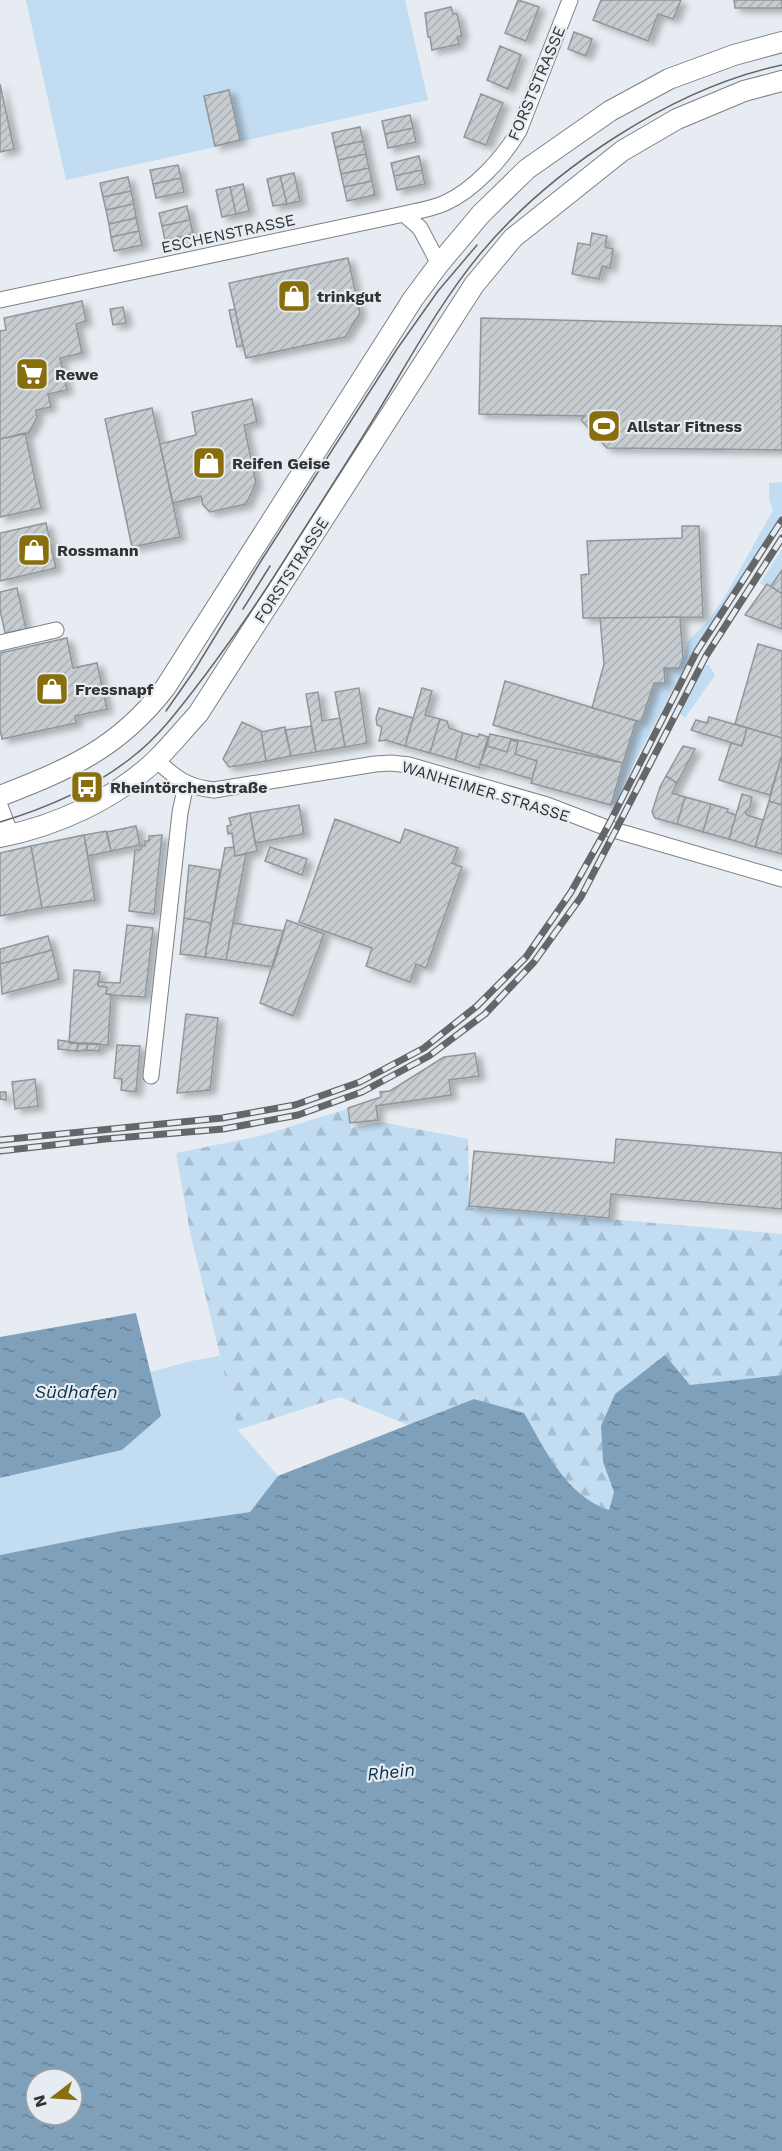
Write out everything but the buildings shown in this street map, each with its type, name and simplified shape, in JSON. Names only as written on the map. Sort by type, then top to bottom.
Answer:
[{"type":"street","name":"FORSTSTRASSE","points":[[404,214],[443,204],[465,192],[507,151],[519,131],[570,0]]},
{"type":"street","points":[[0,796],[72,766],[115,739],[152,704],[165,688],[413,298],[481,214],[527,170],[610,111],[669,79],[734,55],[782,42]]},
{"type":"street","name":"FORSTSTRASSE","points":[[5,836],[84,809],[127,783],[156,760],[198,714],[474,285],[513,238],[622,151],[677,119],[744,91],[782,81]]},
{"type":"street","points":[[404,214],[420,228],[439,264]]},
{"type":"street","name":"ESCHENSTRASSE","points":[[0,300],[404,214]]},
{"type":"street","points":[[0,643],[56,630]]},
{"type":"street","name":"WANHEIMER STRASSE","points":[[156,760],[175,778],[186,784],[196,788],[214,790],[375,764],[409,765],[547,806],[607,828],[782,879]]},
{"type":"street","points":[[151,1076],[180,813],[186,784]]},
{"type":"street","points":[[0,807],[5,836]]},
{"type":"green space","points":[[26,0],[405,0],[428,100],[66,180]]},
{"type":"green space","points":[[782,482],[782,514],[694,650],[635,761],[615,805],[611,805],[636,721],[641,722],[654,683],[665,682],[664,668],[683,659],[688,641],[708,621],[724,598],[773,510],[769,500],[769,483]]},
{"type":"green space","points":[[782,549],[782,570],[771,586],[768,584],[765,587],[760,583]]},
{"type":"green space","points":[[704,665],[709,665],[715,675],[685,718],[679,713]]},
{"type":"green space","points":[[347,1109],[351,1128],[381,1122],[468,1139],[469,1207],[782,1234],[782,1375],[690,1385],[665,1356],[615,1394],[601,1426],[603,1462],[614,1492],[609,1510],[594,1503],[569,1483],[549,1456],[524,1413],[474,1399],[408,1425],[340,1397],[238,1430],[190,1232],[176,1153],[260,1136]]},
{"type":"green space","points":[[220,1356],[238,1430],[278,1476],[250,1512],[120,1531],[0,1555],[0,1478],[122,1450],[160,1416],[150,1372]]},
{"type":"water","name":"Südhafen","points":[[136,1313],[161,1416],[122,1450],[0,1478],[0,1337]]},
{"type":"water","name":"Rhein","points":[[665,1355],[690,1385],[782,1375],[782,2151],[0,2151],[0,1555],[120,1531],[250,1512],[278,1476],[474,1399],[524,1413],[558,1470],[569,1483],[594,1503],[609,1510],[614,1492],[603,1462],[601,1426],[615,1394]]},
{"type":"tram line","points":[[0,822],[52,804],[101,779],[142,749],[171,719],[216,661],[262,594],[453,290],[480,254],[509,222],[578,163],[657,112],[699,92],[741,76],[782,65]]},
{"type":"tram line","points":[[166,711],[194,671],[261,561],[397,349],[438,291],[477,245]]},
{"type":"tram line","points":[[243,609],[270,566]]},
{"type":"railway","points":[[0,1140],[222,1118],[295,1105],[360,1082],[424,1048],[477,1006],[526,957],[571,892],[607,828],[697,651],[782,520]]},
{"type":"railway","points":[[0,1151],[223,1129],[298,1115],[362,1092],[429,1056],[485,1014],[534,962],[581,897],[706,656],[782,538]]},
{"type":"place","name":"trinkgut","points":[[294,296]]},
{"type":"place","name":"Rewe","points":[[32,374]]},
{"type":"place","name":"Allstar Fitness","points":[[604,426]]},
{"type":"place","name":"Reifen Geise","points":[[209,463]]},
{"type":"place","name":"Rossmann","points":[[34,550]]},
{"type":"place","name":"Fressnapf","points":[[52,689]]},
{"type":"place","name":"Rheintörchenstraße","points":[[87,787]]}]
